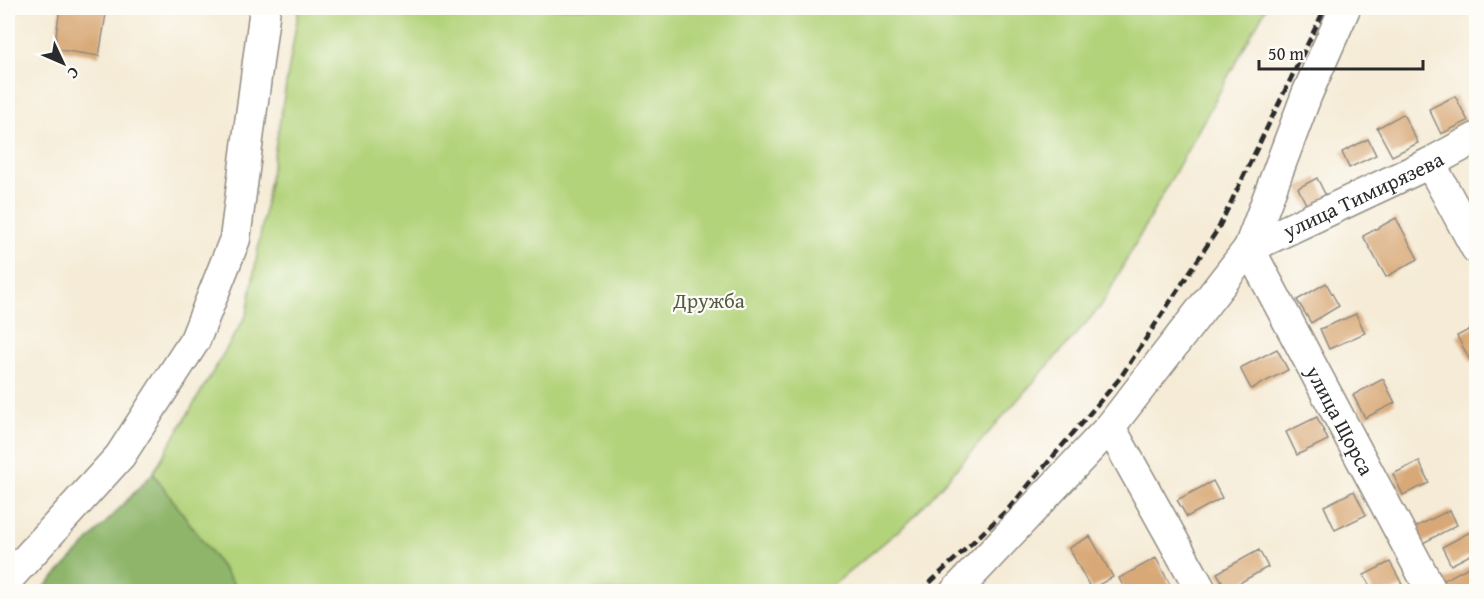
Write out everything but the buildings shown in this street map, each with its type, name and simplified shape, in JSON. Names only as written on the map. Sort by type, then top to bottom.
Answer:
[{"type":"street","points":[[8,579],[120,456],[195,340],[235,239],[265,8]]},
{"type":"street","points":[[955,591],[1110,427],[1249,248],[1307,94],[1345,8]]},
{"type":"street","name":"улица Тимирязева","points":[[1249,248],[1430,163],[1476,138]]},
{"type":"street","points":[[1430,163],[1476,248]]},
{"type":"street","name":"улица Щорса","points":[[1249,248],[1432,591]]},
{"type":"street","points":[[1110,427],[1202,591]]},
{"type":"green space","name":"Дружба","points":[[299,8],[1266,8],[1101,306],[910,521],[826,591],[239,591],[153,473],[247,314]]},
{"type":"green space","points":[[153,473],[239,591],[41,591]]},
{"type":"railway","points":[[920,592],[1009,508],[1120,378],[1218,229],[1325,8]]}]
